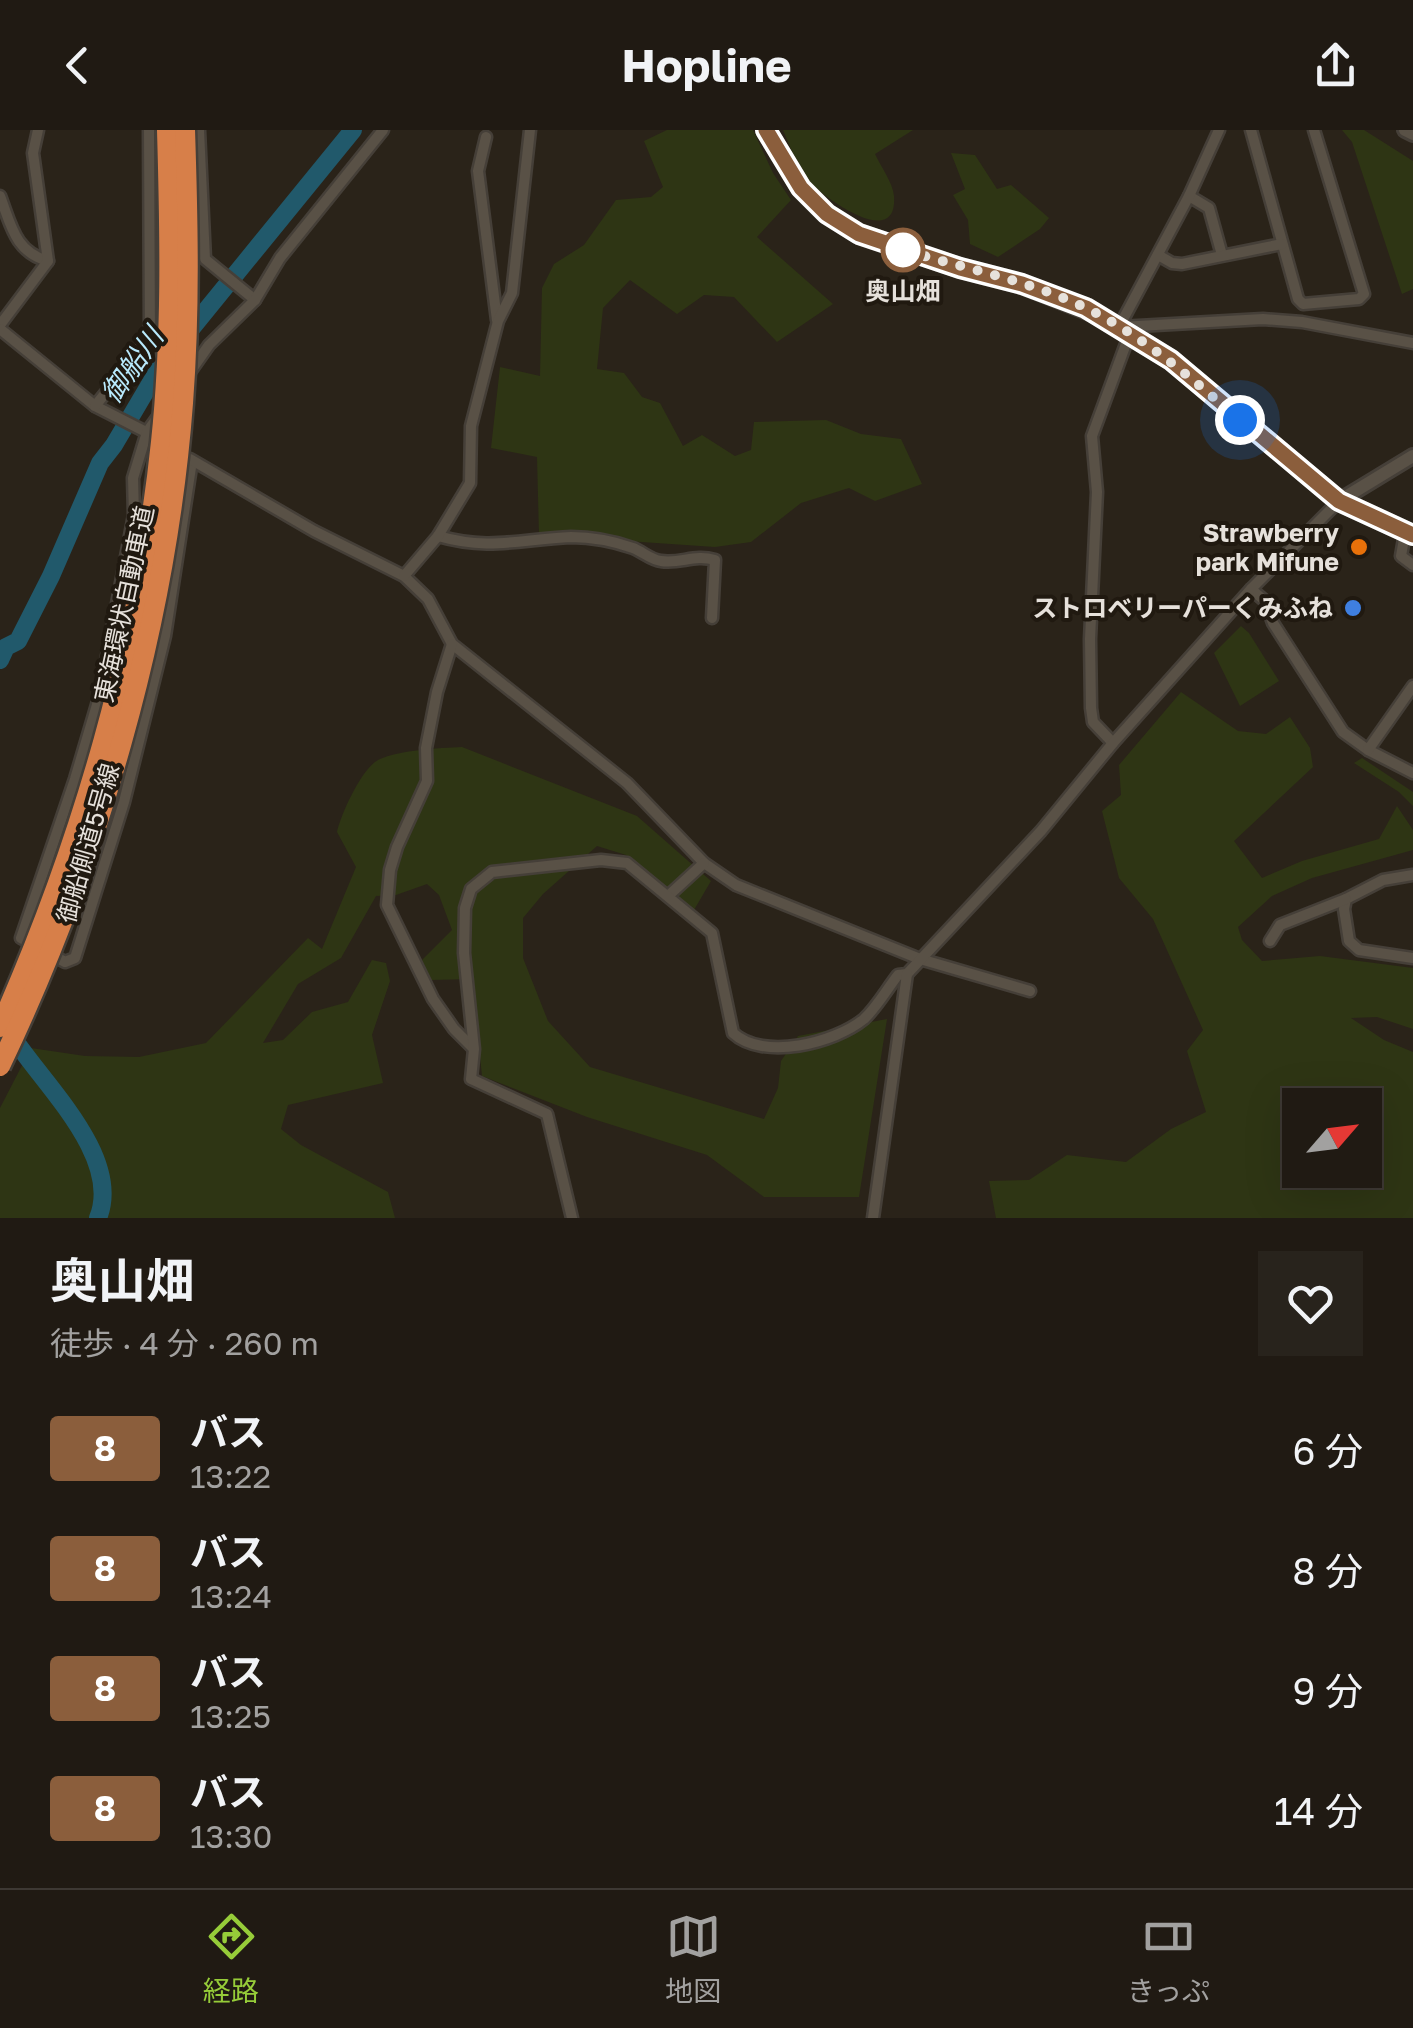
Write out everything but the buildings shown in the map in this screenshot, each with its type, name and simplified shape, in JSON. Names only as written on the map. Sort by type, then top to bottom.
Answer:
[{"type":"highway","name":"東海環状自動車道","points":[[0,1027],[50,906],[81,816],[122,660],[145,552],[161,442],[168,354],[171,282],[167,130]]},
{"type":"highway","name":"東海環状自動車道","points":[[0,1066],[42,973],[91,839],[122,734],[152,608],[170,512],[183,404],[188,242],[185,130]]},
{"type":"main road","points":[[766,130],[801,188],[827,214],[859,234],[1086,308],[1171,360],[1339,501],[1409,534]]},
{"type":"street","points":[[38,130],[33,153],[48,261],[0,327],[95,406],[314,530],[404,576],[428,599],[452,644],[627,784],[704,863],[736,885],[920,959],[1030,991]]},
{"type":"street","points":[[95,406],[150,338],[149,130]]},
{"type":"street","points":[[200,130],[204,259],[252,297]]},
{"type":"street","name":"御船側道5号線","points":[[192,460],[165,636],[124,802],[75,958],[65,962],[21,938],[76,779],[98,698],[134,515],[133,478],[144,431],[209,344],[252,297],[383,130]]},
{"type":"street","points":[[404,576],[438,536],[470,483],[471,426],[498,321],[512,293],[530,130]]},
{"type":"street","points":[[1113,743],[1093,722],[1090,708],[1097,492],[1092,436],[1124,330],[1219,130]]},
{"type":"street","points":[[1251,130],[1298,299],[1303,304],[1360,299],[1364,294],[1314,130]]},
{"type":"street","points":[[1405,130],[1413,134]]},
{"type":"street","points":[[486,138],[478,171],[498,321]]},
{"type":"street","points":[[0,196],[23,248],[32,257],[48,261]]},
{"type":"street","points":[[1189,196],[1209,208],[1222,255]]},
{"type":"street","points":[[150,232],[202,222]]},
{"type":"street","points":[[1158,255],[1182,264],[1282,244]]},
{"type":"street","points":[[1124,330],[1263,319],[1413,342]]},
{"type":"street","points":[[873,1218],[908,974],[1041,831],[1113,743],[1251,589],[1339,501],[1413,456]]},
{"type":"street","points":[[1409,534],[1401,556],[1413,565]]},
{"type":"street","points":[[438,536],[493,546],[594,538],[665,562],[700,556],[715,560],[712,618]]},
{"type":"street","points":[[1251,589],[1265,601],[1273,623],[1343,732],[1368,750],[1413,772]]},
{"type":"street","points":[[116,608],[165,636]]},
{"type":"street","points":[[452,644],[426,748],[428,782],[397,847],[387,905],[432,999],[454,1030],[474,1049]]},
{"type":"street","points":[[1368,750],[1413,686]]},
{"type":"street","points":[[76,779],[124,802]]},
{"type":"street","points":[[572,1218],[547,1114],[472,1079],[474,1049],[464,953],[465,908],[471,889],[492,872],[601,860],[627,863],[712,933],[728,1018],[733,1033],[743,1043],[818,1044],[864,1019],[898,975],[908,974]]},
{"type":"street","points":[[668,896],[704,863]]},
{"type":"street","points":[[1270,941],[1280,925],[1383,880],[1413,875]]},
{"type":"street","points":[[1346,899],[1349,942],[1359,950],[1413,958]]},
{"type":"green space","points":[[667,130],[753,130],[791,200],[757,237],[833,304],[777,342],[734,297],[704,295],[677,314],[630,280],[603,308],[597,369],[624,373],[642,397],[660,403],[683,446],[702,435],[735,456],[751,450],[754,422],[826,420],[861,434],[901,439],[922,484],[875,501],[849,488],[801,503],[751,542],[715,547],[539,535],[537,457],[491,448],[500,367],[540,376],[542,288],[554,264],[584,245],[616,200],[651,197],[663,187],[644,141]]},
{"type":"green space","points":[[783,130],[913,130],[875,154],[893,191],[892,212],[884,220],[872,220],[841,206],[815,187],[796,162]]},
{"type":"green space","points":[[1342,130],[1364,130],[1413,161],[1413,289],[1402,294],[1352,142]]},
{"type":"green space","points":[[951,153],[975,155],[997,189],[1011,185],[1049,218],[1040,229],[998,257],[970,244],[968,220],[953,195],[965,189]]},
{"type":"green space","points":[[1241,626],[1279,681],[1240,706],[1214,653]]},
{"type":"green space","points":[[1181,692],[1238,731],[1266,734],[1290,717],[1310,748],[1313,767],[1234,841],[1262,878],[1302,861],[1379,839],[1397,806],[1413,830],[1413,850],[1312,878],[1272,896],[1238,927],[1242,940],[1262,961],[1320,956],[1413,968],[1413,1029],[1377,1017],[1351,1018],[1384,1040],[1413,1052],[1413,1218],[996,1218],[989,1181],[1029,1180],[1067,1155],[1126,1162],[1171,1129],[1206,1112],[1187,1051],[1203,1030],[1153,919],[1119,878],[1102,811],[1121,795],[1119,765]]},
{"type":"green space","points":[[462,747],[637,816],[711,881],[694,910],[626,855],[597,846],[543,894],[523,918],[523,958],[548,1021],[590,1067],[764,1119],[778,1088],[781,1061],[798,1036],[887,1019],[859,1197],[764,1197],[707,1155],[587,1117],[482,1076],[472,979],[431,980],[422,960],[452,930],[439,895],[427,884],[396,895],[376,896],[341,958],[298,984],[263,1043],[283,1040],[312,1012],[348,1002],[372,960],[386,963],[390,981],[372,1035],[383,1083],[288,1105],[281,1129],[301,1145],[388,1192],[395,1218],[0,1218],[0,1108],[31,1048],[85,1056],[139,1057],[206,1043],[308,938],[322,949],[356,867],[337,832],[352,794],[369,767],[393,755]]},
{"type":"green space","points":[[1362,758],[1413,792],[1413,806],[1399,792],[1354,763]]},
{"type":"waterway","name":"御船川","points":[[0,660],[6,647],[18,641],[100,463],[160,367],[353,130]]},
{"type":"waterway","name":"御船川","points":[[6,1027],[88,1143],[99,1168],[103,1193],[98,1218]]},
{"type":"bus line","name":"8","points":[[766,130],[801,188],[827,214],[859,234],[897,248],[1022,284],[1086,308],[1171,360],[1339,501],[1413,535]]},
{"type":"place","name":"奥山畑","points":[[903,250]]},
{"type":"place","name":"Strawberry park Mifune","points":[[1359,547]]},
{"type":"place","name":"ストロベリーパーくみふね","points":[[1353,608]]},
{"type":"route","points":[[903,250],[897,248],[1022,284],[1086,308],[1171,360],[1240,420]]}]
